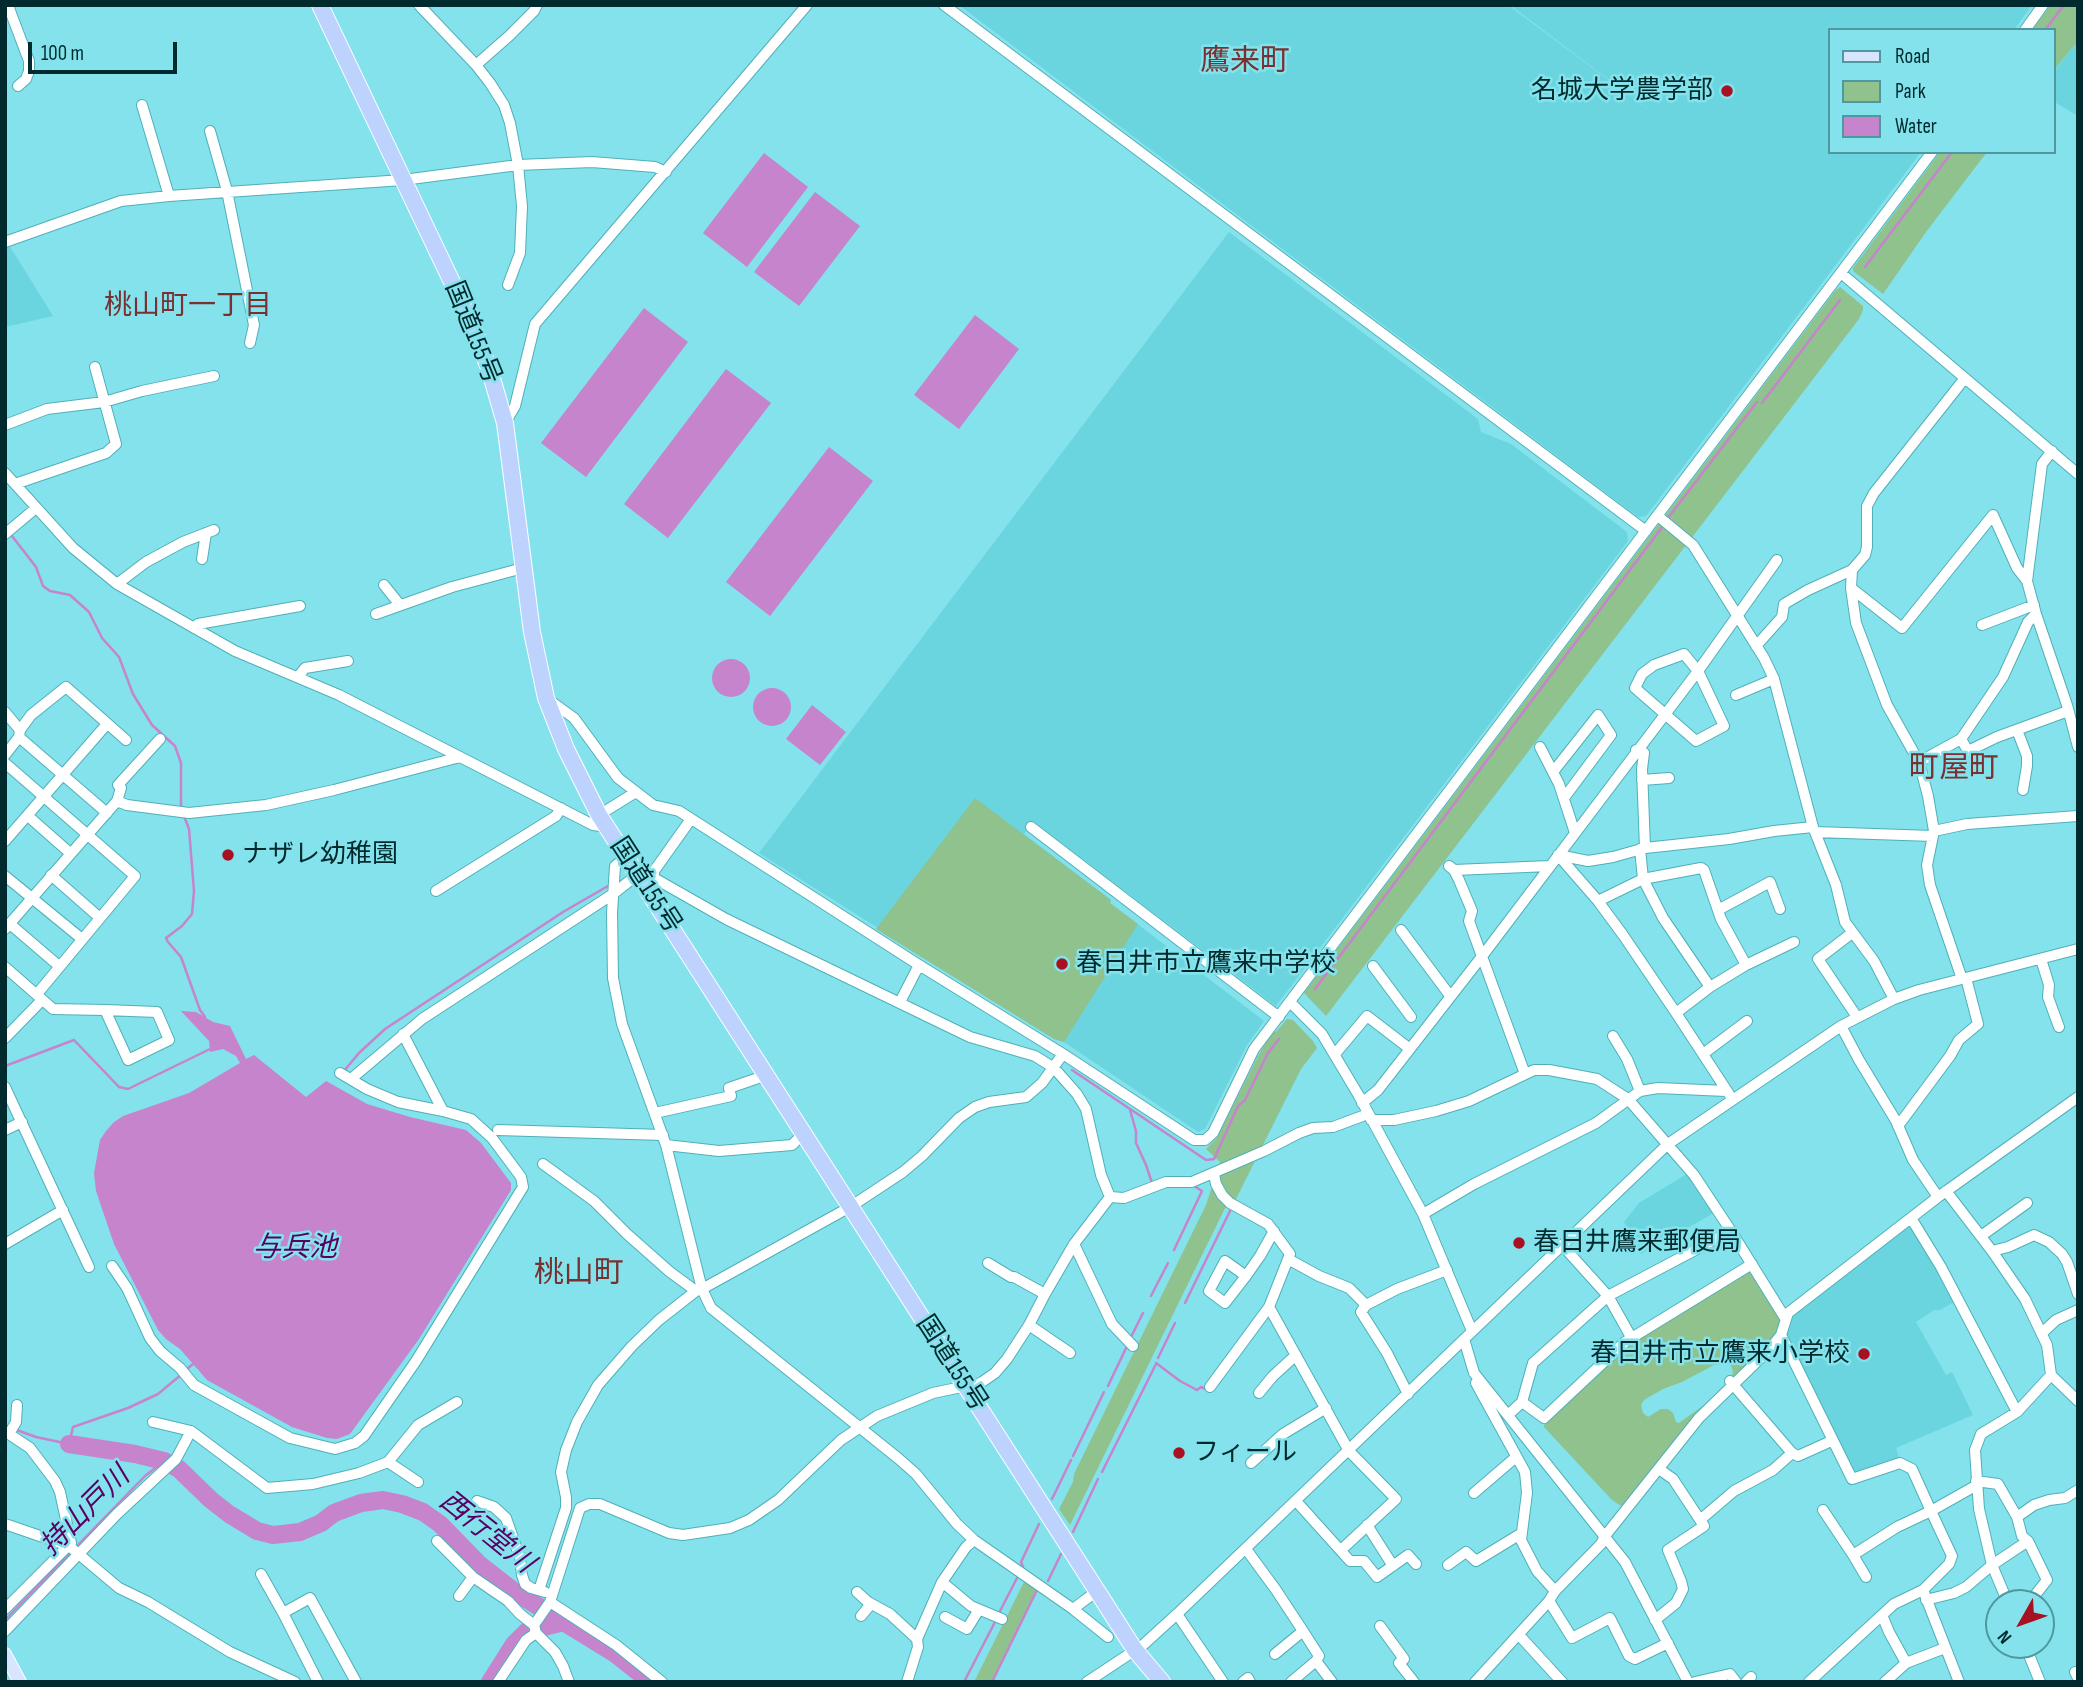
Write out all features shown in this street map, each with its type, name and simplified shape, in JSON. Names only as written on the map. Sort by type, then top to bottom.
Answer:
[{"type":"highway","name":"国道155号","points":[[320,5],[471,322],[489,368],[505,423],[532,632],[546,698],[566,750],[603,821],[626,857],[645,879],[803,1134],[1135,1650],[1162,1682]]},
{"type":"main road","points":[[5,1654],[20,1682]]},
{"type":"street","points":[[419,5],[476,65],[504,105],[510,123],[522,206],[520,253],[508,285]]},
{"type":"street","points":[[476,65],[518,28],[537,5]]},
{"type":"street","points":[[505,423],[515,406],[535,324],[807,5]]},
{"type":"street","points":[[944,5],[1646,531]]},
{"type":"street","points":[[2026,28],[2043,5]]},
{"type":"street","points":[[10,8],[29,61],[26,79],[18,86]]},
{"type":"street","points":[[142,105],[169,196]]},
{"type":"street","points":[[210,131],[227,191],[254,325],[250,343]]},
{"type":"street","points":[[546,698],[574,718],[618,778],[653,805],[679,811],[1194,1140],[1205,1140],[1213,1133],[1254,1049],[1930,154]]},
{"type":"street","points":[[5,242],[121,201],[402,180],[518,165],[592,162],[655,167],[666,172]]},
{"type":"street","points":[[1841,273],[2078,474]]},
{"type":"street","points":[[95,367],[116,444]]},
{"type":"street","points":[[5,425],[47,409],[104,402],[214,376]]},
{"type":"street","points":[[1756,646],[1782,617],[1784,604],[1852,570],[1865,555],[1867,506],[1874,493],[1965,378]]},
{"type":"street","points":[[15,484],[106,453],[116,444],[128,440]]},
{"type":"street","points":[[2027,581],[2042,464],[2052,452]]},
{"type":"street","points":[[5,473],[73,548],[117,584],[235,651],[340,695],[593,825],[603,821],[636,792]]},
{"type":"street","points":[[5,534],[36,508]]},
{"type":"street","points":[[1851,588],[1902,628],[1993,515],[2017,568],[2027,581],[2078,747]]},
{"type":"street","points":[[1658,516],[1693,545],[1774,678],[1814,829],[1836,885],[1845,922],[1874,961],[1894,999]]},
{"type":"street","points":[[117,584],[146,562],[183,542],[210,532],[202,559]]},
{"type":"street","points":[[1362,1103],[1378,1090],[1483,955],[1698,671],[1777,559]]},
{"type":"street","points":[[376,614],[452,587],[523,568]]},
{"type":"street","points":[[1852,570],[1851,588],[1856,623],[1887,705],[1919,762],[1928,796],[1933,834],[1927,865],[1930,885],[1978,1024],[1959,1040],[1898,1126]]},
{"type":"street","points":[[384,585],[400,605]]},
{"type":"street","points":[[194,628],[198,624],[300,606]]},
{"type":"street","points":[[1982,625],[2035,609]]},
{"type":"street","points":[[1919,762],[1961,739],[2003,677],[2035,609]]},
{"type":"street","points":[[1684,654],[1698,671],[1724,726],[1696,741],[1635,688],[1642,674],[1654,665],[1684,654]]},
{"type":"street","points":[[298,677],[305,668],[348,661]]},
{"type":"street","points":[[1736,695],[1774,678]]},
{"type":"street","points":[[5,755],[31,715],[66,687],[125,740]]},
{"type":"street","points":[[1961,739],[1968,751],[1997,737],[2068,711]]},
{"type":"street","points":[[5,712],[20,733],[107,813]]},
{"type":"street","points":[[1553,772],[1598,715],[1611,735],[1564,798]]},
{"type":"street","points":[[6,840],[107,724]]},
{"type":"street","points":[[2017,730],[2027,756],[2023,790]]},
{"type":"street","points":[[10,923],[117,801],[121,788],[118,785],[160,739]]},
{"type":"street","points":[[1539,747],[1564,798],[1574,833]]},
{"type":"street","points":[[1636,750],[1644,753],[1643,879],[1663,918],[1710,987]]},
{"type":"street","points":[[117,801],[127,805],[190,813],[266,805],[460,757]]},
{"type":"street","points":[[5,763],[135,876],[59,966],[39,997],[5,1038]]},
{"type":"street","points":[[1642,780],[1669,778]]},
{"type":"street","points":[[436,891],[556,816],[561,808]]},
{"type":"street","points":[[28,816],[70,853]]},
{"type":"street","points":[[1558,855],[1588,861],[1643,848],[1729,839],[1774,831],[1814,829],[1933,834],[1968,824],[2078,816]]},
{"type":"street","points":[[112,1266],[127,1288],[150,1338],[194,1385],[290,1438],[335,1449],[355,1443],[364,1436],[416,1362],[523,1187],[521,1177],[492,1138],[471,1119],[398,1102],[367,1089],[346,1076],[422,1019],[613,894],[645,879],[654,871],[691,819]]},
{"type":"street","points":[[1031,827],[1279,1017]]},
{"type":"street","points":[[1558,855],[1598,901],[1729,1095]]},
{"type":"street","points":[[626,857],[615,866],[613,978],[622,1024],[664,1140],[699,1290],[711,1308],[916,1474],[934,1499],[974,1539],[1108,1637]]},
{"type":"street","points":[[1525,1074],[1469,921],[1472,911],[1452,868],[1550,866]]},
{"type":"street","points":[[1598,901],[1643,879],[1701,868],[1718,911],[1746,965]]},
{"type":"street","points":[[51,875],[100,918]]},
{"type":"street","points":[[5,876],[82,939]]},
{"type":"street","points":[[645,879],[970,1037],[1035,1056],[1054,1068],[1077,1094],[1086,1109],[1101,1175],[1110,1197]]},
{"type":"street","points":[[1718,911],[1770,882],[1780,909]]},
{"type":"street","points":[[5,907],[10,923],[59,966]]},
{"type":"street","points":[[1401,930],[1448,993]]},
{"type":"street","points":[[1852,933],[1818,959],[1857,1017]]},
{"type":"street","points":[[1676,1013],[1710,987],[1746,965],[1794,942]]},
{"type":"street","points":[[1087,1682],[1135,1650],[1177,1614],[1668,1144],[1729,1095],[1841,1026],[1894,999],[2078,950]]},
{"type":"street","points":[[2041,959],[2049,985],[2048,997],[2059,1027]]},
{"type":"street","points":[[900,1002],[919,965]]},
{"type":"street","points":[[1373,966],[1411,1017]]},
{"type":"street","points":[[5,967],[53,1009],[104,1010],[157,1012],[169,1040],[128,1060],[104,1010]]},
{"type":"street","points":[[1290,1002],[1322,1034],[1335,1054],[1423,1214],[1447,1270],[1468,1335],[1475,1381],[1525,1472],[1527,1493],[1521,1540],[1572,1638],[1610,1618],[1629,1656],[1635,1659],[1668,1643]]},
{"type":"street","points":[[1335,1054],[1367,1016],[1410,1049]]},
{"type":"street","points":[[1703,1055],[1747,1021]]},
{"type":"street","points":[[1841,1026],[1898,1126],[1913,1160],[1981,1236],[2025,1299],[2047,1345],[2052,1375],[2073,1389],[2078,1401]]},
{"type":"street","points":[[403,1034],[443,1111]]},
{"type":"street","points":[[1613,1036],[1627,1059],[1640,1091]]},
{"type":"street","points":[[547,1595],[566,1507],[561,1472],[566,1450],[577,1422],[598,1385],[632,1346],[659,1320],[699,1290],[850,1207],[902,1172],[922,1156],[959,1118],[975,1107],[989,1102],[1026,1097],[1042,1083],[1063,1054]]},
{"type":"street","points":[[1110,1197],[1124,1198],[1166,1182],[1192,1182],[1313,1128],[1333,1127],[1370,1117],[1394,1120],[1436,1111],[1469,1101],[1534,1070],[1549,1070],[1597,1079],[1628,1099],[1694,1175],[1785,1318]]},
{"type":"street","points":[[655,1113],[731,1096],[729,1087],[767,1075]]},
{"type":"street","points":[[5,1087],[89,1267]]},
{"type":"street","points":[[1423,1214],[1474,1184],[1596,1123],[1640,1091],[1658,1088],[1729,1095]]},
{"type":"street","points":[[1475,1682],[1601,1544],[1731,1381],[1769,1350],[1781,1335],[1788,1313],[1942,1194],[2078,1097]]},
{"type":"street","points":[[5,1130],[22,1122]]},
{"type":"street","points":[[498,1130],[664,1140],[719,1151],[792,1145],[803,1134]]},
{"type":"street","points":[[543,1164],[594,1201],[670,1272],[699,1290]]},
{"type":"street","points":[[1210,1387],[1269,1307],[1290,1254],[1268,1224],[1230,1203],[1219,1191],[1214,1174]]},
{"type":"street","points":[[498,1682],[535,1629],[580,1508],[589,1504],[600,1504],[668,1533],[683,1535],[730,1528],[749,1520],[778,1500],[841,1440],[877,1416],[933,1393],[967,1388],[995,1373],[1029,1325],[1074,1244],[1110,1197]]},
{"type":"street","points":[[1981,1236],[2027,1203]]},
{"type":"street","points":[[5,1244],[62,1210]]},
{"type":"street","points":[[1911,1218],[1941,1267],[2017,1412]]},
{"type":"street","points":[[1246,1276],[1274,1231]]},
{"type":"street","points":[[1508,1415],[1522,1402],[1533,1363],[1608,1296],[1731,1231]]},
{"type":"street","points":[[1992,1251],[2034,1235],[2049,1242],[2067,1262],[2078,1294]]},
{"type":"street","points":[[1074,1244],[1111,1324],[1133,1346]]},
{"type":"street","points":[[1562,1245],[1608,1296],[1632,1338]]},
{"type":"street","points":[[1288,1259],[1349,1288],[1366,1304]]},
{"type":"street","points":[[988,1263],[1045,1294]]},
{"type":"street","points":[[1522,1402],[1545,1418],[1632,1338],[1752,1264]]},
{"type":"street","points":[[1408,1394],[1362,1312],[1366,1304],[1447,1270]]},
{"type":"street","points":[[1269,1307],[1349,1451],[1396,1499],[1340,1550]]},
{"type":"street","points":[[2042,1334],[2056,1320],[2078,1310]]},
{"type":"street","points":[[1029,1325],[1070,1353]]},
{"type":"street","points":[[1781,1335],[1852,1479],[1900,1463],[1912,1469],[1952,1556],[1949,1564],[1924,1595]]},
{"type":"street","points":[[1259,1393],[1296,1355]]},
{"type":"street","points":[[1474,1373],[1625,1562],[1688,1682]]},
{"type":"street","points":[[2002,1589],[1992,1565],[1979,1509],[1975,1450],[1977,1441],[1982,1434],[2017,1412],[2052,1375]]},
{"type":"street","points":[[1731,1381],[1798,1457],[1829,1441],[1833,1442]]},
{"type":"street","points":[[153,1422],[191,1431],[267,1488],[359,1474],[388,1462],[418,1425],[457,1402]]},
{"type":"street","points":[[5,1609],[71,1543],[55,1481],[30,1448],[9,1434],[16,1422],[17,1405]]},
{"type":"street","points":[[1251,1463],[1283,1434],[1326,1409]]},
{"type":"street","points":[[5,1631],[117,1514],[176,1459],[191,1431]]},
{"type":"street","points":[[1700,1520],[1734,1491],[1773,1470],[1792,1453]]},
{"type":"street","points":[[1474,1493],[1516,1457]]},
{"type":"street","points":[[388,1462],[418,1482]]},
{"type":"street","points":[[1655,1619],[1676,1603],[1683,1589],[1668,1550],[1704,1526],[1674,1479],[1659,1469]]},
{"type":"street","points":[[1853,1555],[1897,1527],[1931,1511],[1977,1483],[1998,1484],[2017,1517],[2022,1536],[2028,1541],[2047,1580],[2040,1589]]},
{"type":"street","points":[[2017,1517],[2034,1505],[2065,1498],[2078,1490]]},
{"type":"street","points":[[477,1501],[494,1507],[506,1518],[520,1558],[525,1584],[547,1595],[662,1682]]},
{"type":"street","points":[[1296,1501],[1350,1561],[1364,1561],[1377,1577],[1408,1555],[1416,1564]]},
{"type":"street","points":[[1823,1510],[1866,1577]]},
{"type":"street","points":[[5,1524],[69,1546],[120,1588],[230,1652],[295,1682]]},
{"type":"street","points":[[1367,1525],[1393,1566]]},
{"type":"street","points":[[1448,1565],[1466,1552],[1476,1561],[1522,1533]]},
{"type":"street","points":[[907,1682],[918,1639],[942,1581],[974,1539]]},
{"type":"street","points":[[438,1541],[473,1577],[508,1601],[535,1629],[564,1665],[569,1682]]},
{"type":"street","points":[[1809,1682],[1894,1604],[1924,1595],[1954,1593],[2028,1541]]},
{"type":"street","points":[[1246,1549],[1319,1656],[1292,1682]]},
{"type":"street","points":[[261,1574],[318,1682]]},
{"type":"street","points":[[460,1596],[473,1577]]},
{"type":"street","points":[[942,1581],[978,1611]]},
{"type":"street","points":[[1073,1609],[1097,1591]]},
{"type":"street","points":[[857,1592],[871,1604],[890,1614],[918,1639]]},
{"type":"street","points":[[1924,1595],[1959,1682]]},
{"type":"street","points":[[283,1613],[310,1598],[356,1682]]},
{"type":"street","points":[[861,1616],[871,1604]]},
{"type":"street","points":[[945,1617],[967,1629],[978,1611],[984,1610],[1002,1619]]},
{"type":"street","points":[[1177,1614],[1223,1682]]},
{"type":"street","points":[[1882,1615],[1906,1663]]},
{"type":"street","points":[[1380,1626],[1404,1659],[1399,1663],[1414,1682]]},
{"type":"street","points":[[1275,1654],[1303,1631]]},
{"type":"street","points":[[1519,1635],[1562,1682]]},
{"type":"street","points":[[1885,1682],[1906,1663],[1945,1648]]},
{"type":"street","points":[[2031,1659],[2040,1682]]},
{"type":"street","points":[[1316,1661],[1332,1682]]},
{"type":"street","points":[[1695,1682],[1730,1674],[1736,1682]]},
{"type":"street","points":[[1243,1682],[1248,1678],[1250,1682]]},
{"type":"shaded area","points":[[959,5],[1508,5],[1685,137],[1510,5],[2032,5],[2015,28],[1828,28],[1828,154],[1919,154],[1646,516],[1638,517]]},
{"type":"shaded area","points":[[2078,41],[2078,116],[2055,102],[2055,70]]},
{"type":"shaded area","points":[[1229,232],[1478,419],[1481,432],[1511,444],[1627,532],[1628,541],[1276,1006],[1033,821],[1024,834],[1264,1021],[1247,1045],[1205,1129],[1198,1132],[1064,1042],[1054,1039],[759,853]]},
{"type":"shaded area","points":[[9,245],[53,316],[5,327],[5,247]]},
{"type":"shaded area","points":[[1687,1174],[1714,1213],[1641,1254],[1624,1222],[1639,1203]]},
{"type":"shaded area","name":"春日井市立鷹来小学校","points":[[1909,1223],[1956,1301],[1940,1310],[1934,1310],[1916,1322],[1946,1375],[1952,1372],[1973,1415],[1896,1448],[1900,1461],[1855,1476],[1785,1336],[1791,1315]]},
{"type":"green space","points":[[2051,5],[2078,5],[2078,41],[2055,69],[2055,28],[2034,28]]},
{"type":"green space","points":[[1938,154],[1985,154],[1883,294],[1853,271]]},
{"type":"green space","points":[[1840,287],[1863,306],[1859,319],[1326,1016],[1304,993]]},
{"type":"green space","name":"春日井市立鷹来中学校","points":[[975,798],[1111,900],[1110,903],[1138,924],[1064,1042],[1054,1039],[876,929]]},
{"type":"green space","points":[[1287,1019],[1293,1020],[1317,1048],[1301,1069],[1235,1201],[1226,1206],[1070,1525],[1059,1509],[1206,1205],[1220,1162],[1206,1149],[1217,1138],[1273,1030],[1276,1032]]},
{"type":"green space","points":[[1751,1270],[1780,1318],[1778,1335],[1733,1379],[1733,1371],[1727,1363],[1714,1365],[1644,1400],[1641,1405],[1643,1413],[1648,1417],[1661,1409],[1668,1409],[1679,1423],[1715,1397],[1623,1507],[1612,1500],[1544,1427],[1545,1422],[1627,1345]]},
{"type":"green space","points":[[1024,1582],[1036,1590],[991,1682],[974,1682]]},
{"type":"water","points":[[764,153],[808,187],[747,267],[703,233]]},
{"type":"water","points":[[815,192],[860,226],[799,306],[754,272]]},
{"type":"water","points":[[644,308],[688,342],[586,477],[541,443]]},
{"type":"water","points":[[975,315],[1019,349],[959,429],[914,395]]},
{"type":"water","points":[[726,369],[771,403],[668,538],[624,504]]},
{"type":"water","points":[[829,447],[873,481],[770,616],[726,582]]},
{"type":"water","points":[[731,659],[744,665],[750,678],[744,691],[731,697],[718,691],[712,678],[718,665]]},
{"type":"water","points":[[772,688],[785,694],[791,707],[785,720],[772,726],[759,720],[753,707],[759,694]]},
{"type":"water","points":[[812,705],[846,732],[820,765],[786,739]]},
{"type":"water","name":"与兵池","points":[[181,1011],[196,1012],[213,1022],[230,1026],[246,1059],[254,1055],[306,1097],[326,1081],[367,1104],[466,1130],[481,1143],[511,1183],[511,1190],[419,1339],[350,1434],[337,1439],[292,1427],[207,1380],[180,1349],[158,1330],[114,1244],[96,1191],[94,1173],[100,1140],[106,1131],[123,1116],[189,1093],[240,1063],[236,1056],[223,1049],[210,1052],[209,1041]]},
{"type":"waterway","points":[[2047,28],[2064,5]]},
{"type":"waterway","points":[[1865,267],[1950,154]]},
{"type":"waterway","points":[[1762,403],[1840,300]]},
{"type":"waterway","points":[[1668,518],[1757,402]]},
{"type":"waterway","points":[[1315,989],[1663,526]]},
{"type":"waterway","points":[[12,536],[36,567],[43,586],[50,591],[70,595],[89,612],[102,638],[119,657],[133,694],[152,725],[175,746],[181,763],[181,807]]},
{"type":"waterway","points":[[184,816],[189,829],[194,891],[192,914],[166,938],[181,957],[205,1017]]},
{"type":"waterway","points":[[344,1071],[385,1029],[563,912],[608,886]]},
{"type":"waterway","points":[[1072,1070],[1206,1160],[1214,1159],[1238,1106],[1245,1100],[1268,1053],[1279,1039]]},
{"type":"waterway","points":[[5,1066],[74,1040],[119,1087],[128,1089],[210,1049]]},
{"type":"waterway","points":[[1130,1110],[1136,1131],[1136,1143],[1152,1183]]},
{"type":"waterway","points":[[1174,1250],[1202,1191],[1194,1186]]},
{"type":"waterway","points":[[1185,1303],[1230,1211]]},
{"type":"waterway","points":[[1151,1296],[1168,1263]]},
{"type":"waterway","points":[[1131,1337],[1143,1313]]},
{"type":"waterway","points":[[1158,1358],[1175,1323]]},
{"type":"waterway","points":[[1108,1386],[1127,1346]]},
{"type":"waterway","points":[[1156,1363],[1197,1390],[1201,1387],[1206,1389]]},
{"type":"waterway","points":[[187,1369],[193,1364]]},
{"type":"waterway","points":[[1102,1472],[1156,1364]]},
{"type":"waterway","points":[[14,1429],[69,1444],[73,1427],[128,1408],[158,1394],[182,1374]]},
{"type":"waterway","points":[[1073,1456],[1104,1392]]},
{"type":"waterway","name":"西行堂川","points":[[69,1444],[164,1461],[179,1469],[229,1514],[257,1531],[273,1535],[300,1532],[321,1523],[334,1513],[361,1503],[383,1500],[423,1512],[440,1524],[479,1564],[515,1592],[614,1653],[651,1682]]},
{"type":"waterway","points":[[1052,1499],[1071,1460]]},
{"type":"waterway","name":"持山戸川","points":[[76,1547],[145,1476],[164,1461]]},
{"type":"waterway","points":[[1073,1532],[1098,1479]]},
{"type":"waterway","points":[[1023,1567],[1021,1562],[1039,1524]]},
{"type":"waterway","name":"持山戸川","points":[[5,1620],[71,1552]]},
{"type":"waterway","points":[[1048,1581],[1061,1554]]},
{"type":"waterway","points":[[999,1613],[1017,1578]]},
{"type":"waterway","points":[[992,1682],[1037,1590]]},
{"type":"waterway","points":[[964,1682],[996,1620]]},
{"type":"waterway","points":[[490,1682],[514,1644],[527,1631],[564,1622]]},
{"type":"place","name":"名城大学農学部","points":[[1727,91]]},
{"type":"place","name":"ナザレ幼稚園","points":[[228,855]]},
{"type":"place","name":"春日井市立鷹来中学校","points":[[1062,964]]},
{"type":"place","name":"春日井鷹来郵便局","points":[[1519,1243]]},
{"type":"place","name":"春日井市立鷹来小学校","points":[[1864,1354]]},
{"type":"place","name":"フィール","points":[[1179,1453]]},
{"type":"district","name":"鷹来町","points":[[1245,62]]},
{"type":"district","name":"桃山町一丁目","points":[[188,307]]},
{"type":"district","name":"町屋町","points":[[1954,769]]},
{"type":"district","name":"桃山町","points":[[579,1274]]}]
